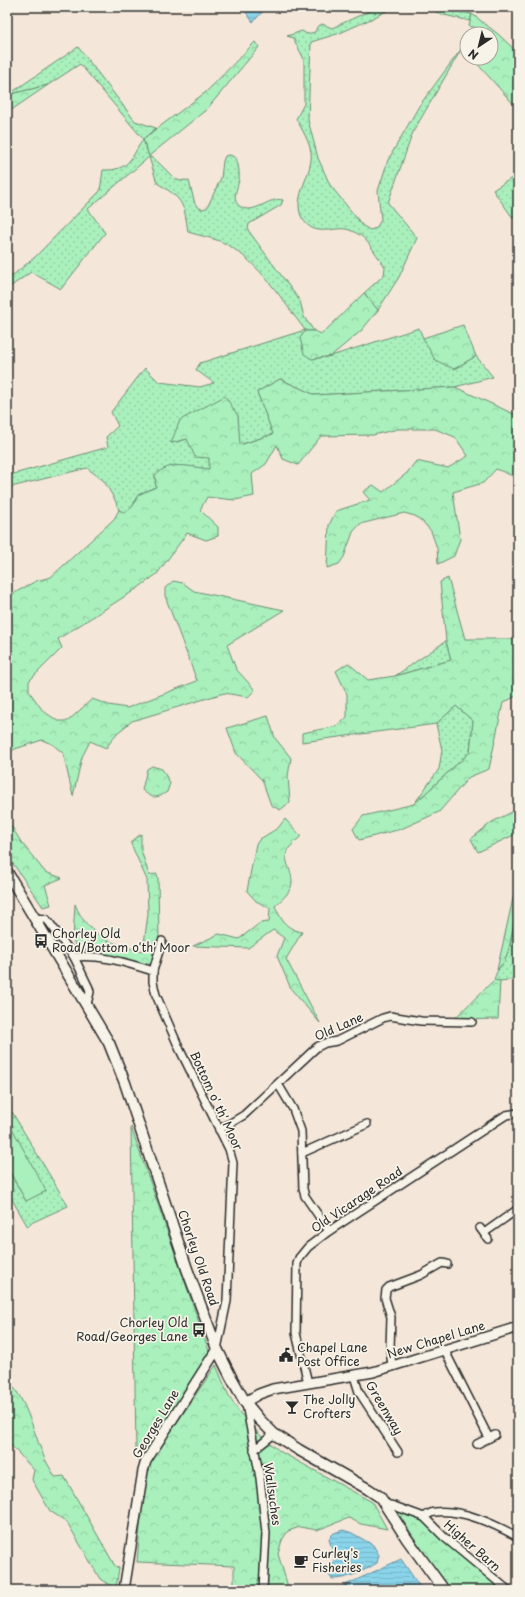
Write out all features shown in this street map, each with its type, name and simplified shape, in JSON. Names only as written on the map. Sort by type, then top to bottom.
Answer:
[{"type":"main road","name":"Chorley Old Road","points":[[7,872],[109,1043],[125,1083],[188,1270],[217,1349],[245,1402],[274,1434],[380,1497],[444,1590]]},
{"type":"street","points":[[35,918],[46,919],[74,957],[89,988],[90,992],[87,1004]]},
{"type":"street","name":"Bottom o' th' Moor","points":[[162,941],[153,971],[153,982],[156,995],[180,1050],[229,1149],[233,1163],[234,1171],[230,1200],[226,1301],[217,1349]]},
{"type":"street","points":[[74,957],[91,955],[123,962],[153,971]]},
{"type":"street","name":"Old Lane","points":[[219,1130],[244,1115],[321,1045],[337,1041],[383,1018],[390,1016],[421,1020],[472,1022]]},
{"type":"street","points":[[278,1084],[299,1123],[303,1189],[305,1196],[329,1230]]},
{"type":"street","name":"Old Vicarage Road","points":[[308,1383],[296,1332],[297,1264],[299,1258],[308,1247],[329,1230],[506,1115],[518,1113]]},
{"type":"street","points":[[302,1153],[367,1124]]},
{"type":"street","points":[[484,1233],[518,1209]]},
{"type":"street","points":[[392,1366],[390,1348],[391,1317],[385,1298],[386,1290],[389,1287],[421,1275],[442,1263],[447,1264]]},
{"type":"street","name":"New Chapel Lane","points":[[245,1402],[259,1394],[273,1389],[354,1376],[392,1366],[518,1327]]},
{"type":"street","name":"Georges Lane","points":[[124,1590],[143,1471],[146,1461],[217,1349]]},
{"type":"street","points":[[444,1349],[492,1437],[477,1444]]},
{"type":"street","name":"Greenway","points":[[354,1376],[359,1392],[398,1452]]},
{"type":"street","name":"Wallsuches","points":[[245,1402],[260,1478],[266,1533],[263,1590]]},
{"type":"street","points":[[254,1450],[274,1434]]},
{"type":"street","points":[[385,1504],[424,1516],[433,1512],[448,1512],[465,1515],[483,1521],[518,1537]]},
{"type":"street","name":"Higher Barn","points":[[424,1516],[444,1537],[508,1590]]},
{"type":"green space","points":[[378,7],[394,7],[340,33],[311,42],[308,120],[318,158],[330,185],[363,226],[370,230],[376,228],[381,220],[378,191],[388,160],[419,106],[459,52],[413,132],[388,203],[417,238],[399,277],[378,310],[364,293],[384,275],[385,267],[363,237],[346,229],[317,230],[312,228],[302,218],[299,210],[301,193],[311,160],[311,152],[309,144],[296,119],[304,104],[304,59],[293,38],[287,36],[302,31],[307,34],[315,32],[317,27],[322,24],[332,28]]},
{"type":"green space","points":[[428,7],[440,7],[443,9],[472,14],[470,21],[440,14]]},
{"type":"green space","points":[[472,14],[488,26],[469,26]]},
{"type":"green space","points":[[499,35],[518,53],[518,109],[479,66],[499,66]]},
{"type":"green space","points":[[255,42],[259,47],[207,109],[149,156],[143,139],[206,92]]},
{"type":"green space","points":[[78,47],[135,121],[156,128],[143,139],[80,64],[48,85],[8,95]]},
{"type":"green space","points":[[48,85],[7,113],[7,95]]},
{"type":"green space","points":[[143,139],[149,156],[158,162],[174,178],[180,181],[189,181],[195,204],[201,209],[207,208],[221,178],[225,156],[230,155],[236,158],[238,165],[239,176],[235,198],[241,207],[252,209],[278,199],[283,200],[281,205],[249,224],[248,230],[300,301],[304,317],[314,331],[305,331],[312,359],[331,356],[419,328],[423,338],[454,369],[476,356],[493,377],[455,387],[315,395],[280,379],[257,392],[273,434],[239,445],[238,416],[172,443],[187,439],[209,458],[210,469],[174,465],[155,475],[156,487],[138,495],[133,506],[125,513],[119,510],[104,481],[87,468],[7,488],[7,476],[108,447],[106,437],[118,426],[111,412],[145,368],[159,382],[200,387],[214,383],[196,370],[200,363],[305,330],[270,283],[249,261],[222,242],[188,232],[185,214],[181,203],[172,193],[157,183],[149,157],[88,209],[105,233],[61,289],[31,272],[7,289],[7,280],[35,257],[100,191],[103,170],[112,170],[124,166],[132,157]]},
{"type":"green space","points":[[518,174],[518,216],[513,218],[493,190]]},
{"type":"green space","points":[[364,293],[378,310],[362,330],[331,356],[312,359],[304,354],[300,338],[305,331],[314,331],[322,334]]},
{"type":"green space","points":[[463,325],[476,356],[454,369],[435,360],[423,338]]},
{"type":"green space","points":[[280,379],[315,395],[455,387],[518,416],[518,478],[496,469],[483,483],[453,492],[460,539],[454,556],[438,564],[437,548],[431,531],[415,516],[404,513],[360,524],[353,532],[344,557],[339,564],[327,568],[329,525],[336,511],[370,500],[363,492],[373,485],[383,492],[407,473],[416,461],[448,468],[468,456],[455,437],[435,429],[398,429],[373,435],[321,436],[298,465],[283,459],[277,445],[266,464],[252,474],[254,496],[235,500],[207,497],[200,510],[218,527],[218,536],[206,540],[187,533],[157,574],[138,588],[58,639],[62,648],[29,681],[29,691],[43,711],[58,721],[68,721],[92,699],[109,705],[127,708],[197,681],[165,596],[165,588],[173,581],[183,583],[194,591],[284,610],[227,645],[236,669],[255,690],[248,697],[224,693],[132,721],[117,733],[106,748],[90,741],[82,757],[73,796],[63,753],[52,744],[42,740],[7,753],[7,597],[36,581],[51,577],[114,519],[119,510],[125,513],[133,506],[138,495],[156,487],[155,475],[161,470],[174,466],[209,469],[209,458],[195,457],[187,439],[171,443],[180,420],[225,396],[238,416],[240,445],[273,434],[257,392]]},
{"type":"green space","points":[[448,578],[465,639],[518,639],[518,695],[503,703],[489,769],[469,777],[439,812],[401,829],[359,840],[353,829],[363,816],[414,804],[470,752],[473,721],[456,706],[436,724],[302,742],[302,733],[338,726],[347,717],[347,694],[336,671],[348,663],[368,680],[395,676],[451,660],[446,641],[440,582]]},
{"type":"green space","points":[[446,641],[451,660],[395,676]]},
{"type":"green space","points":[[456,706],[473,721],[470,752],[414,804],[439,769],[442,750],[436,724]]},
{"type":"green space","points":[[268,716],[275,738],[291,758],[288,776],[290,802],[280,810],[271,805],[262,780],[236,753],[227,728]]},
{"type":"green space","points":[[152,766],[162,769],[170,783],[167,792],[157,797],[149,795],[142,790],[147,769]]},
{"type":"green space","points":[[518,809],[518,833],[478,852],[471,839],[492,822]]},
{"type":"green space","points":[[7,819],[21,842],[45,872],[62,878],[45,885],[51,905],[43,907],[7,855]]},
{"type":"green space","points":[[285,819],[301,836],[289,848],[286,857],[292,877],[290,890],[275,906],[280,916],[288,926],[302,932],[286,959],[320,1023],[291,989],[277,956],[284,938],[273,930],[248,948],[193,946],[219,934],[239,939],[260,923],[269,922],[270,908],[256,901],[247,891],[256,844],[260,839],[278,828]]},
{"type":"green space","points":[[141,834],[141,850],[149,875],[157,874],[158,879],[159,941],[154,941],[152,960],[154,960],[153,965],[82,950],[75,945],[73,939],[75,904],[86,924],[102,937],[111,942],[143,951],[148,914],[147,880],[131,844],[133,840]]},
{"type":"green space","points":[[518,884],[518,914],[514,921],[509,949],[504,962],[497,970],[514,894]]},
{"type":"green space","points":[[518,914],[518,979],[500,981],[494,980],[509,950]]},
{"type":"green space","points":[[494,980],[500,981],[498,1019],[453,1020]]},
{"type":"green space","points":[[12,1112],[68,1206],[31,1223],[28,1227],[7,1191],[7,1167],[26,1201],[13,1130],[7,1134],[7,1115]]},
{"type":"green space","points":[[131,1127],[210,1354],[146,1453],[136,1451]]},
{"type":"green space","points":[[13,1130],[46,1191],[26,1201],[7,1167],[7,1134]]},
{"type":"green space","points":[[216,1365],[228,1394],[239,1412],[261,1436],[281,1452],[372,1502],[387,1529],[361,1524],[349,1518],[317,1530],[300,1527],[288,1531],[282,1540],[278,1554],[289,1590],[234,1590],[234,1566],[137,1562],[143,1494],[148,1465]]},
{"type":"green space","points":[[7,1379],[14,1387],[24,1404],[46,1462],[55,1477],[64,1476],[115,1566],[119,1568],[116,1589],[100,1579],[67,1522],[50,1511],[32,1480],[34,1470],[7,1441]]},
{"type":"green space","points":[[396,1510],[422,1520],[441,1539],[502,1590],[451,1590],[430,1562]]},
{"type":"water","points":[[242,7],[267,7],[253,22]]},
{"type":"water","points":[[343,1530],[352,1533],[373,1545],[379,1555],[377,1563],[366,1569],[349,1576],[332,1579],[328,1574],[334,1562],[334,1554],[329,1538],[334,1533]]},
{"type":"water","points":[[401,1559],[422,1590],[335,1590]]},
{"type":"place","name":"Chorley Old Road/Bottom o'th' Moor","points":[[41,941]]},
{"type":"place","name":"Chorley Old Road/Georges Lane","points":[[199,1330]]},
{"type":"place","name":"Chapel Lane Post Office","points":[[286,1355]]},
{"type":"place","name":"The Jolly Crofters","points":[[292,1407]]},
{"type":"place","name":"Curley's Fisheries","points":[[301,1561]]}]
